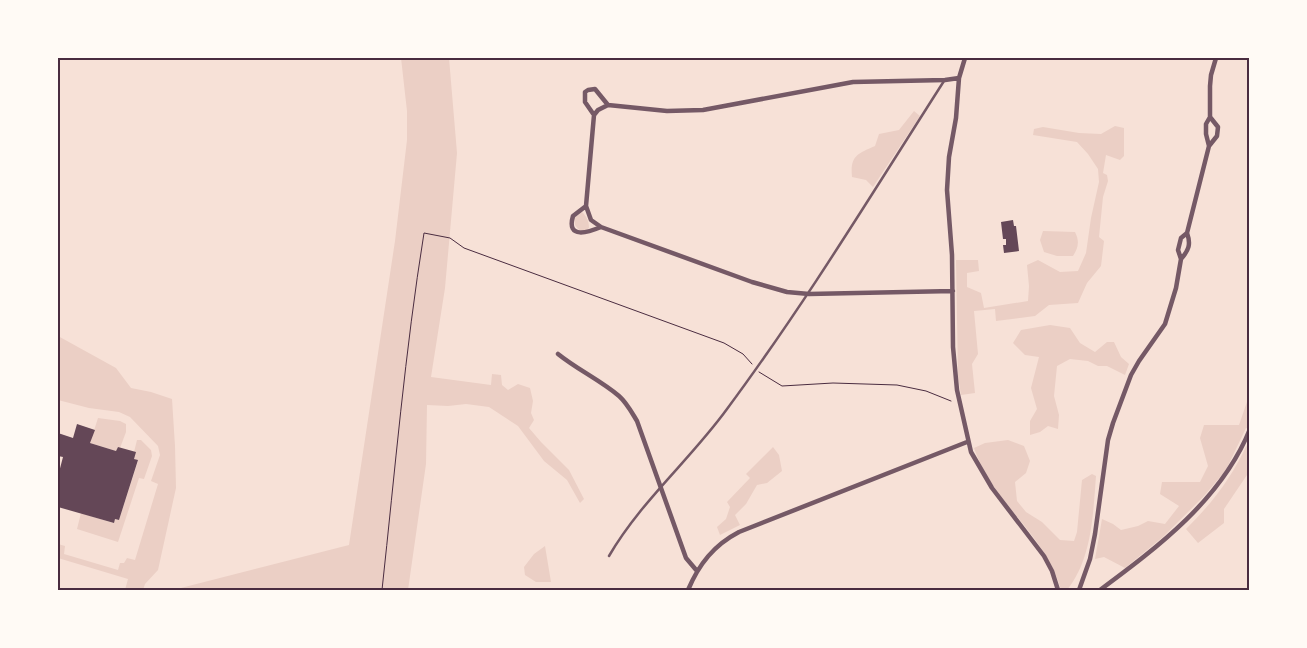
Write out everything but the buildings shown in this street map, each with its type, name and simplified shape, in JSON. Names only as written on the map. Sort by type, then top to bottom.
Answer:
[{"type":"street","points":[[965,58],[959,78],[956,118],[949,157],[947,190],[952,255],[953,353],[959,404],[971,452],[992,488],[1044,556],[1052,571],[1058,590]]},
{"type":"street","points":[[1209,146],[1206,124],[1210,117],[1210,81],[1216,58]]},
{"type":"street","points":[[953,291],[809,294],[787,292],[752,282],[601,227],[591,220],[586,206],[594,115],[598,110],[608,106],[667,111],[703,110],[853,82],[959,78]]},
{"type":"street","points":[[594,115],[585,102],[585,92],[588,90],[595,89],[598,91],[608,106]]},
{"type":"street","points":[[1181,259],[1187,252],[1190,242],[1187,233],[1209,146],[1217,136],[1218,127],[1210,117]]},
{"type":"street","points":[[586,206],[572,216],[571,224],[573,228],[577,232],[582,233],[601,227]]},
{"type":"street","points":[[1079,590],[1090,559],[1108,440],[1113,423],[1136,366],[1165,324],[1176,288],[1181,259],[1178,247],[1180,238],[1187,233]]},
{"type":"street","points":[[558,354],[599,381],[620,397],[629,408],[637,421],[686,558],[697,571]]},
{"type":"street","points":[[1100,590],[1168,537],[1207,497],[1230,468],[1250,429]]},
{"type":"street","points":[[688,590],[697,571],[723,541],[739,532],[967,442]]},
{"type":"lane","points":[[609,556],[633,519],[660,486],[710,432],[809,294],[945,80]]},
{"type":"path","points":[[382,590],[414,292],[424,233],[450,238],[464,248],[724,342],[752,362],[755,370],[782,386],[833,383],[897,385],[926,391],[959,404]]},
{"type":"shaded area","points":[[401,58],[449,58],[457,153],[445,288],[431,377],[491,385],[492,374],[501,375],[502,385],[508,390],[518,384],[530,388],[533,401],[531,413],[534,420],[529,428],[569,470],[584,499],[580,503],[567,480],[544,461],[518,426],[489,407],[466,404],[448,406],[427,405],[426,464],[408,590],[173,590],[349,545],[395,241],[407,140],[407,111]]},
{"type":"shaded area","points":[[914,111],[920,116],[873,187],[866,180],[852,177],[852,164],[856,157],[875,146],[879,134],[899,130]]},
{"type":"shaded area","points":[[1115,126],[1124,128],[1124,156],[1120,160],[1106,155],[1103,173],[1107,175],[1108,181],[1103,197],[1099,237],[1104,241],[1101,266],[1087,283],[1078,303],[1049,305],[1035,316],[996,321],[995,309],[974,311],[978,354],[972,364],[975,393],[961,395],[958,376],[956,260],[978,260],[979,271],[967,273],[967,287],[981,293],[984,308],[1028,301],[1027,265],[1038,260],[1060,272],[1078,271],[1086,253],[1099,182],[1098,169],[1077,142],[1033,135],[1034,129],[1043,127],[1079,133],[1101,134]]},
{"type":"shaded area","points":[[582,212],[589,223],[589,228],[585,231],[579,230],[575,225],[574,218]]},
{"type":"shaded area","points":[[1043,231],[1075,232],[1078,245],[1073,256],[1057,256],[1044,252],[1040,240]]},
{"type":"shaded area","points":[[1050,325],[1070,328],[1080,343],[1095,352],[1107,342],[1114,342],[1121,357],[1129,364],[1125,375],[1107,366],[1098,366],[1088,361],[1070,359],[1057,366],[1054,396],[1059,415],[1058,429],[1048,426],[1040,432],[1030,435],[1030,421],[1037,409],[1031,388],[1039,357],[1025,355],[1013,343],[1021,330]]},
{"type":"shaded area","points":[[58,336],[116,368],[131,388],[172,399],[176,488],[158,570],[145,584],[143,590],[125,590],[128,579],[58,558],[58,544],[65,546],[64,554],[118,570],[120,563],[124,563],[127,558],[135,560],[158,484],[151,481],[160,455],[158,446],[130,417],[119,412],[89,408],[58,400]]},
{"type":"shaded area","points":[[1249,396],[1249,429],[1246,428],[1226,470],[1204,496],[1163,537],[1125,568],[1104,557],[1095,559],[1102,519],[1121,530],[1138,526],[1148,521],[1165,524],[1179,506],[1160,494],[1162,482],[1200,482],[1208,466],[1200,438],[1204,425],[1239,425]]},
{"type":"shaded area","points":[[98,418],[120,421],[126,424],[126,432],[120,448],[118,447],[116,451],[90,443]]},
{"type":"shaded area","points":[[137,440],[141,440],[151,450],[152,456],[144,479],[139,478],[118,542],[77,529],[81,513],[113,523],[115,519],[119,520],[138,461],[134,459]]},
{"type":"shaded area","points":[[1008,440],[1024,446],[1030,461],[1026,473],[1015,482],[1017,501],[1026,512],[1042,522],[1060,540],[1074,541],[1077,532],[1082,480],[1092,474],[1096,476],[1090,536],[1082,565],[1067,590],[1061,590],[1054,570],[1044,552],[993,485],[982,467],[974,448],[985,443]]},
{"type":"shaded area","points":[[1249,441],[1249,472],[1224,509],[1224,523],[1198,543],[1186,529],[1222,488]]},
{"type":"shaded area","points":[[773,447],[779,455],[782,471],[767,483],[757,485],[746,504],[735,515],[740,525],[720,535],[717,527],[726,519],[730,507],[727,502],[750,478],[746,474]]},
{"type":"shaded area","points":[[545,546],[551,582],[536,582],[525,575],[524,567],[534,554]]}]
